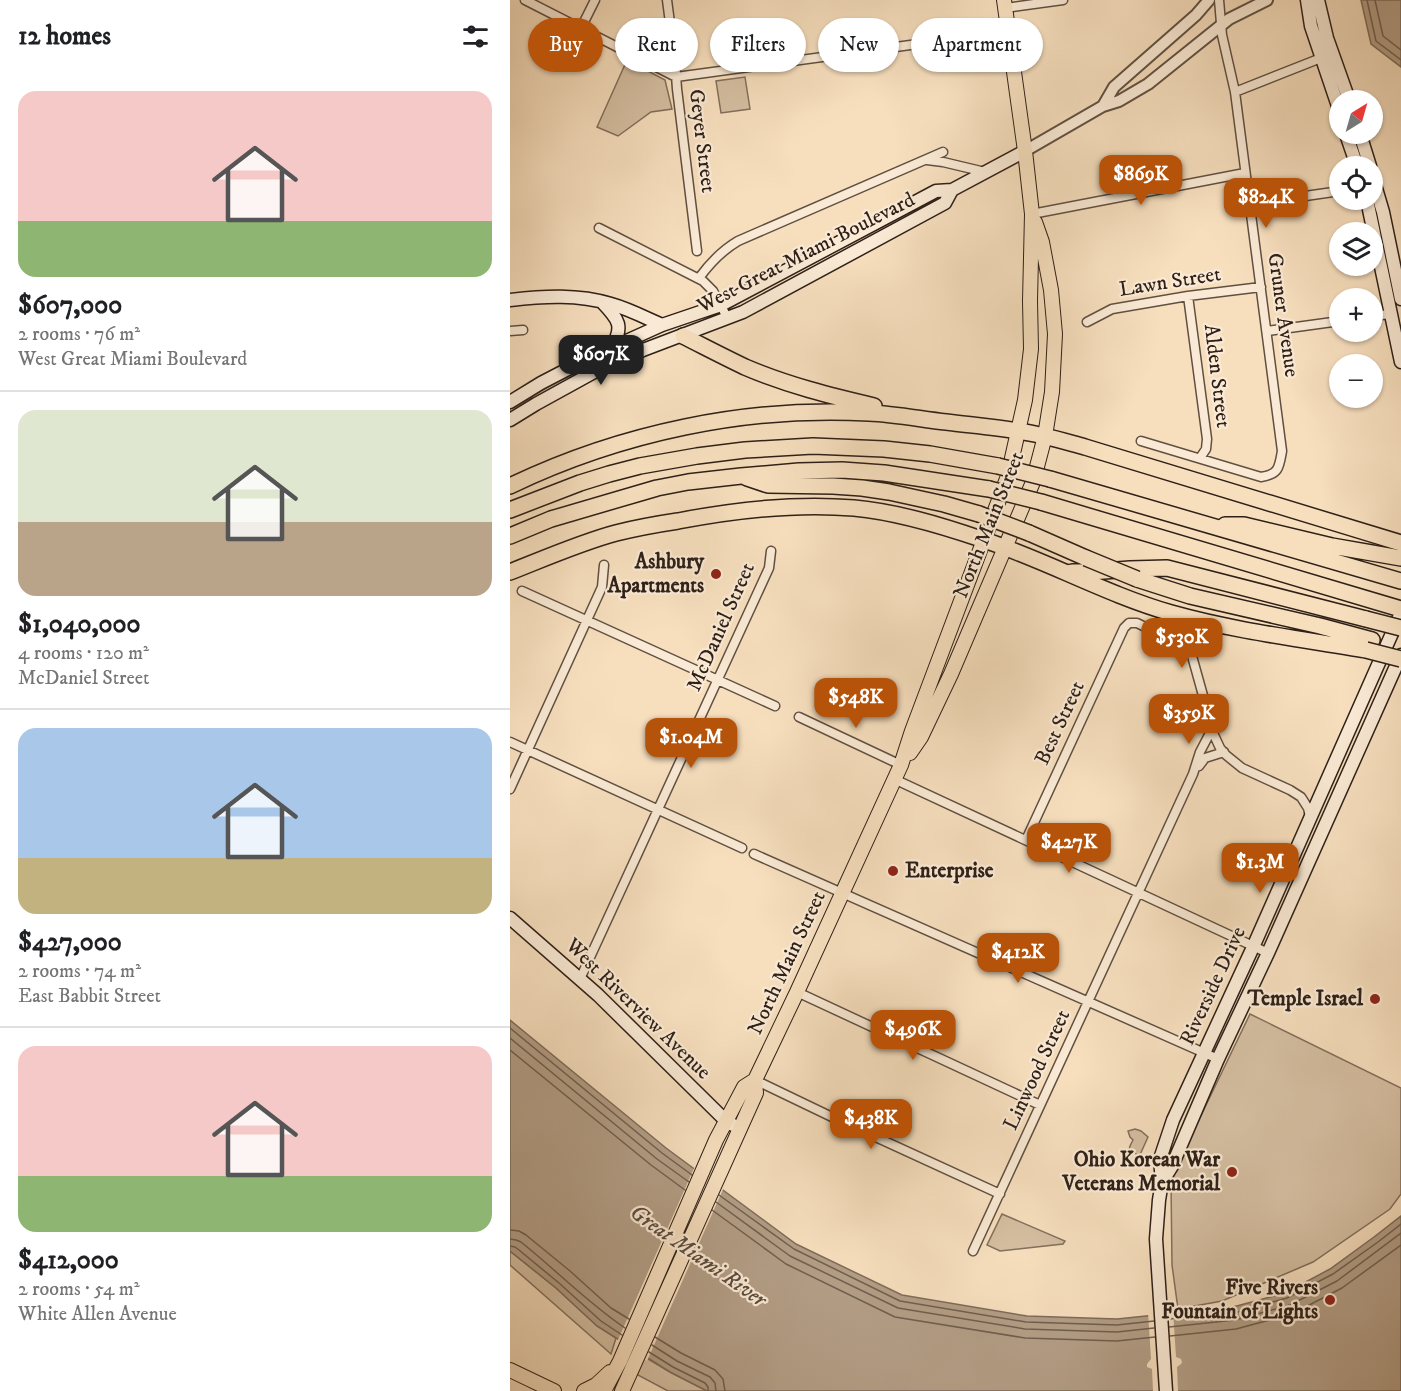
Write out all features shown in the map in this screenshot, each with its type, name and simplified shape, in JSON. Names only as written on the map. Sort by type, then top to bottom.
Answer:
[{"type":"highway","points":[[683,336],[724,357],[763,373],[810,389],[888,410],[900,416]]},
{"type":"highway","points":[[510,486],[604,449],[651,435],[714,421],[802,412],[871,413],[1018,430],[1045,436],[1401,543]]},
{"type":"highway","points":[[510,510],[609,474],[697,456],[745,450],[813,446],[884,449],[930,454],[998,466],[1050,479],[1398,581]]},
{"type":"highway","points":[[510,536],[551,519],[657,488],[688,482],[799,471],[863,471],[988,489],[1041,502],[1386,604],[1401,611]]},
{"type":"highway","points":[[741,476],[768,485],[833,486],[871,490],[919,498],[979,514],[1137,579],[1190,596],[1320,626],[1401,657]]},
{"type":"highway","points":[[510,572],[615,533],[709,515],[773,508],[853,508],[938,525],[983,539],[1103,589],[1202,621],[1259,633],[1401,650]]},
{"type":"highway","points":[[1210,525],[1244,525],[1332,546],[1401,558]]},
{"type":"highway","points":[[1057,569],[1077,572],[1167,568],[1401,628]]},
{"type":"main road","points":[[1307,0],[1311,26],[1332,90]]},
{"type":"main road","points":[[1318,0],[1346,90]]},
{"type":"main road","name":"North Main Street","points":[[622,1391],[756,1093],[755,1080],[901,765],[1008,476],[1025,400],[1031,349],[1032,214],[1014,72]]},
{"type":"main road","name":"West Great Miami Boulevard","points":[[510,402],[574,365],[662,325],[721,305],[936,191],[952,190],[1025,151]]},
{"type":"main road","name":"West Great Miami Boulevard","points":[[510,420],[596,371],[643,350],[728,319],[945,203],[952,190]]},
{"type":"main road","points":[[1369,210],[1401,362]]},
{"type":"main road","points":[[1382,210],[1401,300]]},
{"type":"main road","name":"North Main Street","points":[[901,765],[921,737],[951,674],[1033,482],[1045,436],[1052,392],[1055,334],[1051,290],[1042,242],[1032,214]]},
{"type":"main road","points":[[510,300],[553,296],[585,298],[624,308],[662,325]]},
{"type":"main road","points":[[601,301],[619,325],[619,334],[611,348]]},
{"type":"main road","name":"Riverside Drive","points":[[1166,1391],[1156,1239],[1162,1182],[1160,1159],[1165,1140],[1254,945],[1401,611]]},
{"type":"main road","name":"Riverside Drive","points":[[1162,1182],[1172,1166],[1218,1059],[1401,657]]},
{"type":"main road","name":"West Riverview Avenue","points":[[510,918],[598,995],[726,1121],[739,1128]]},
{"type":"main road","name":"North Main Street","points":[[604,1391],[619,1363],[716,1140],[744,1087],[755,1080]]},
{"type":"main road","points":[[584,1391],[596,1385],[619,1363]]},
{"type":"main road","points":[[510,1370],[554,1391]]},
{"type":"street","points":[[525,0],[561,18]]},
{"type":"street","points":[[586,18],[595,0]]},
{"type":"street","name":"Geyer Street","points":[[667,0],[698,251]]},
{"type":"street","points":[[1004,4],[1063,0]]},
{"type":"street","points":[[1103,106],[1114,87],[1196,15],[1209,0]]},
{"type":"street","name":"Gruner Avenue","points":[[1219,0],[1220,26],[1235,92],[1282,445],[1281,458]]},
{"type":"street","points":[[1025,151],[1103,106],[1119,101],[1148,84],[1229,19],[1267,0]]},
{"type":"street","points":[[603,39],[676,77],[911,45]]},
{"type":"street","points":[[1235,92],[1321,58]]},
{"type":"street","points":[[699,278],[720,253],[738,241],[943,152]]},
{"type":"street","points":[[923,160],[937,160],[986,172]]},
{"type":"street","points":[[1032,214],[1245,173]]},
{"type":"street","points":[[1250,204],[1329,193]]},
{"type":"street","points":[[599,228],[699,278],[713,291],[728,319]]},
{"type":"street","name":"Lawn Street","points":[[1087,322],[1112,309],[1261,287]]},
{"type":"street","name":"Alden Street","points":[[1188,296],[1207,440],[1206,449],[1200,458]]},
{"type":"street","points":[[1383,315],[1391,314]]},
{"type":"street","points":[[1267,331],[1329,323]]},
{"type":"street","points":[[662,325],[683,336]]},
{"type":"street","points":[[510,331],[522,330]]},
{"type":"street","name":"Alden Street","points":[[1141,441],[1261,477],[1271,475],[1278,468],[1281,458]]},
{"type":"street","name":"McDaniel Street","points":[[580,979],[769,568],[771,551]]},
{"type":"street","points":[[510,789],[602,587],[604,565]]},
{"type":"street","points":[[522,591],[775,706]]},
{"type":"street","name":"Best Street","points":[[1026,840],[1124,628],[1129,623],[1137,623],[1184,646],[1189,651],[1212,729]]},
{"type":"street","points":[[799,717],[901,765]]},
{"type":"street","points":[[1212,729],[1224,753],[1242,768],[1301,797],[1308,808],[1310,817]]},
{"type":"street","name":"Linwood Street","points":[[973,1251],[1212,729]]},
{"type":"street","points":[[510,742],[742,848]]},
{"type":"street","name":"Linwood Street","points":[[1193,774],[1205,758],[1224,753]]},
{"type":"street","points":[[894,779],[1268,953]]},
{"type":"street","points":[[754,854],[1218,1059]]},
{"type":"street","points":[[797,992],[1040,1105]]},
{"type":"street","points":[[755,1080],[999,1194]]},
{"type":"shaded area","points":[[622,72],[650,72],[665,80],[672,109],[651,112],[618,136],[597,127]]},
{"type":"shaded area","points":[[745,77],[750,109],[721,113],[716,81]]},
{"type":"shaded area","points":[[572,373],[573,377],[510,413],[510,408]]},
{"type":"shaded area","points":[[1250,1014],[1401,1088],[1401,1194],[1390,1209],[1313,1262],[1222,1301],[1178,1309],[1172,1265],[1171,1183],[1181,1157]]},
{"type":"shaded area","points":[[1135,1129],[1148,1137],[1139,1157],[1129,1150],[1133,1140],[1128,1131]]},
{"type":"shaded area","points":[[1002,1214],[1065,1241],[1063,1244],[1000,1251],[987,1245]]},
{"type":"shaded area","points":[[510,1251],[556,1288],[597,1326],[616,1338],[611,1354],[510,1265]]},
{"type":"shaded area","points":[[643,1356],[707,1391],[668,1391],[636,1374]]},
{"type":"water","points":[[1361,0],[1401,0],[1401,67],[1371,44]]},
{"type":"water","name":"Great Miami River","points":[[510,1020],[666,1148],[796,1244],[902,1295],[1027,1316],[1117,1319],[1233,1307],[1285,1293],[1330,1269],[1401,1216],[1401,1391],[707,1391],[670,1372],[597,1326],[556,1288],[510,1251]]},
{"type":"pier","points":[[695,1166],[724,1187],[647,1361],[617,1342]]},
{"type":"pier","points":[[1173,1310],[1176,1357],[1182,1362],[1177,1367],[1178,1391],[1153,1391],[1152,1369],[1147,1367],[1151,1359],[1148,1312]]},
{"type":"place","name":"Ashbury Apartments","points":[[716,574]]},
{"type":"place","name":"Enterprise","points":[[893,871]]},
{"type":"place","name":"Temple Israel","points":[[1375,999]]},
{"type":"place","name":"Ohio Korean War Veterans Memorial","points":[[1232,1172]]},
{"type":"place","name":"Five Rivers Fountain of Lights","points":[[1330,1300]]}]
